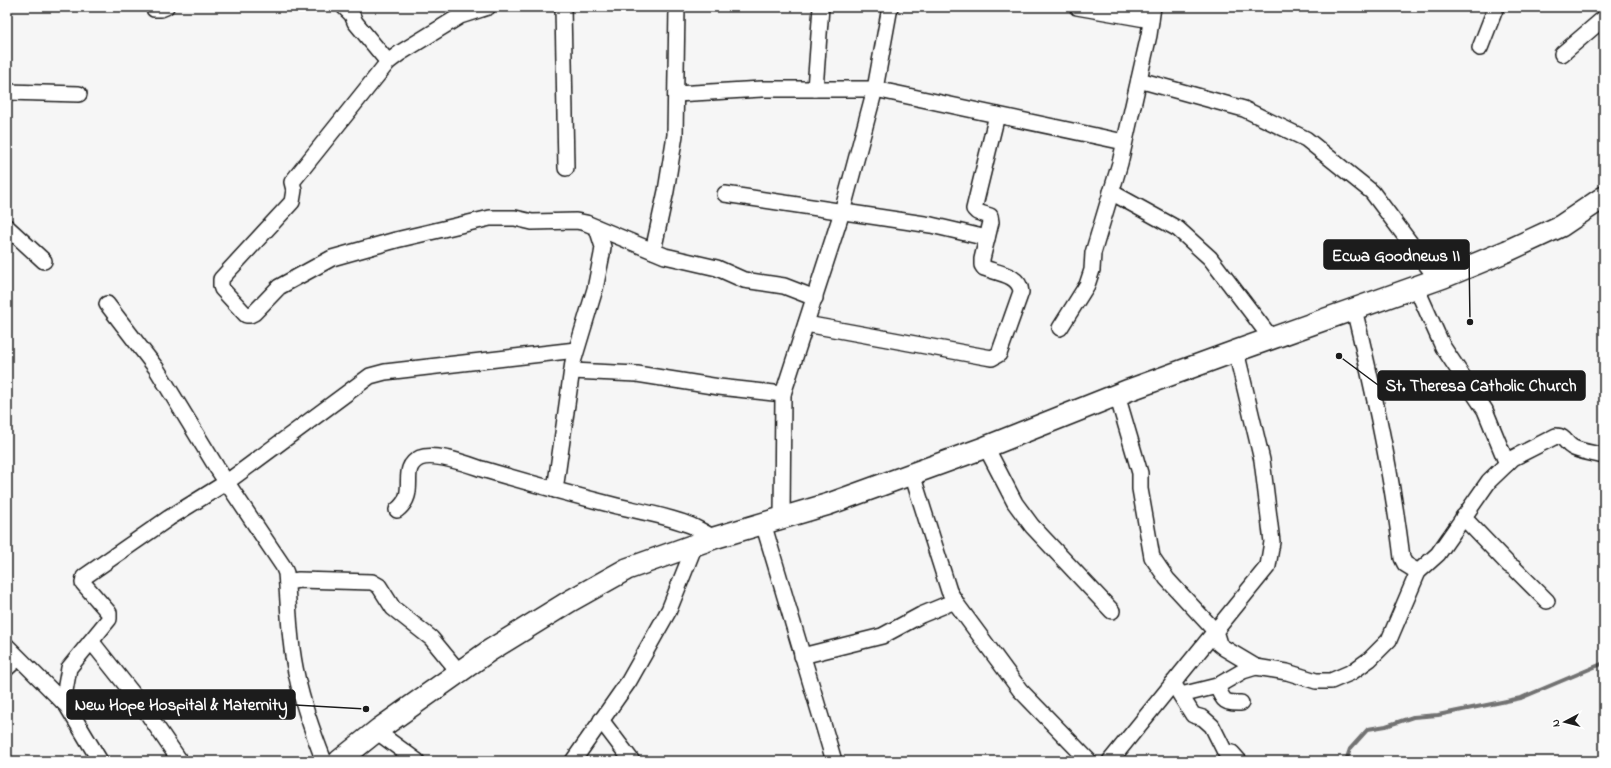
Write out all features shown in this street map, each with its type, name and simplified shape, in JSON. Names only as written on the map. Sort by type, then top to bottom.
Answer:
[{"type":"street","points":[[153,7],[154,9],[162,9],[166,7]]},
{"type":"street","points":[[344,7],[352,15],[355,22],[388,62]]},
{"type":"street","points":[[488,7],[460,16],[388,62],[292,182],[294,190],[292,202],[222,279],[222,288],[246,315],[254,313],[279,287],[332,258],[396,240],[490,218],[515,218],[535,222],[576,221],[586,223],[664,256],[717,268],[744,280],[784,286],[815,298]]},
{"type":"street","points":[[564,7],[566,168]]},
{"type":"street","points":[[653,251],[666,191],[675,135],[677,7]]},
{"type":"street","points":[[815,89],[821,7]]},
{"type":"street","points":[[834,761],[802,656],[773,521],[783,394],[842,212],[875,89],[890,7]]},
{"type":"street","points":[[1060,328],[1087,285],[1092,270],[1093,253],[1124,142],[1149,35],[1152,13],[1077,7]]},
{"type":"street","points":[[1480,48],[1496,7]]},
{"type":"street","points":[[1562,54],[1604,18]]},
{"type":"street","points":[[1139,80],[1244,109],[1306,139],[1372,192],[1438,280]]},
{"type":"street","points":[[676,94],[762,89],[875,89],[1124,142]]},
{"type":"street","points":[[7,92],[79,94]]},
{"type":"street","points":[[806,324],[992,358],[999,354],[1021,292],[1020,286],[1015,279],[984,268],[982,265],[982,259],[991,222],[990,216],[976,212],[974,209],[997,114]]},
{"type":"street","points":[[1111,192],[1178,229],[1200,248],[1210,258],[1271,338]]},
{"type":"street","points":[[725,194],[931,225],[987,238]]},
{"type":"street","points":[[340,761],[376,731],[489,651],[563,605],[628,569],[704,541],[829,504],[986,447],[1117,395],[1271,338],[1438,280],[1507,252],[1561,226],[1604,197]]},
{"type":"street","points":[[7,227],[44,261]]},
{"type":"street","points":[[555,490],[576,350],[595,289],[602,254],[603,247],[597,228]]},
{"type":"street","points":[[1416,287],[1443,347],[1485,410],[1507,464]]},
{"type":"street","points":[[107,304],[156,368],[227,482],[283,566],[296,676],[307,715],[324,761]]},
{"type":"street","points":[[1354,309],[1377,407],[1396,506],[1402,558],[1405,564],[1418,572]]},
{"type":"street","points":[[63,702],[68,668],[110,616],[83,583],[84,577],[169,518],[227,482],[370,376],[385,372],[576,350]]},
{"type":"street","points":[[1110,761],[1177,689],[1215,632],[1268,566],[1272,542],[1262,460],[1236,351]]},
{"type":"street","points":[[572,371],[637,374],[719,387],[783,394]]},
{"type":"street","points":[[1117,395],[1140,473],[1140,489],[1152,557],[1168,580],[1215,632],[1219,644],[1256,667],[1287,672],[1316,681],[1331,681],[1352,672],[1370,659],[1388,640],[1418,572],[1438,554],[1489,480],[1513,458],[1556,436],[1563,438],[1568,445],[1575,449],[1604,456]]},
{"type":"street","points":[[986,447],[1015,502],[1032,526],[1112,611]]},
{"type":"street","points":[[397,510],[404,504],[409,493],[408,471],[414,463],[421,458],[433,457],[459,462],[555,490],[688,524],[704,541]]},
{"type":"street","points":[[912,474],[949,591],[955,601],[1020,690],[1089,761]]},
{"type":"street","points":[[1463,517],[1509,565],[1514,568],[1547,601]]},
{"type":"street","points":[[573,761],[629,681],[669,610],[704,541]]},
{"type":"street","points":[[286,582],[299,580],[372,582],[379,586],[393,608],[432,638],[459,672]]},
{"type":"street","points":[[802,656],[882,636],[922,614],[955,601]]},
{"type":"street","points":[[91,641],[142,704],[180,761]]},
{"type":"street","points":[[7,646],[12,663],[43,682],[67,706],[100,761]]},
{"type":"street","points":[[1177,689],[1217,686],[1243,671],[1256,667]]},
{"type":"street","points":[[43,682],[68,673]]},
{"type":"street","points":[[1217,686],[1223,699],[1228,703],[1241,703]]},
{"type":"street","points":[[1177,689],[1193,715],[1203,718],[1212,726],[1225,752],[1232,753],[1239,761]]},
{"type":"street","points":[[601,720],[632,761]]},
{"type":"street","points":[[376,731],[417,761]]},
{"type":"waterway","points":[[1346,761],[1350,749],[1368,729],[1386,726],[1413,717],[1438,715],[1521,698],[1604,663]]},
{"type":"place","name":"Ecwa Goodnews II","points":[[1470,322]]},
{"type":"place","name":"St. Theresa Catholic Church","points":[[1339,356]]},
{"type":"place","name":"New Hope Hospital & Maternity","points":[[366,709]]}]
